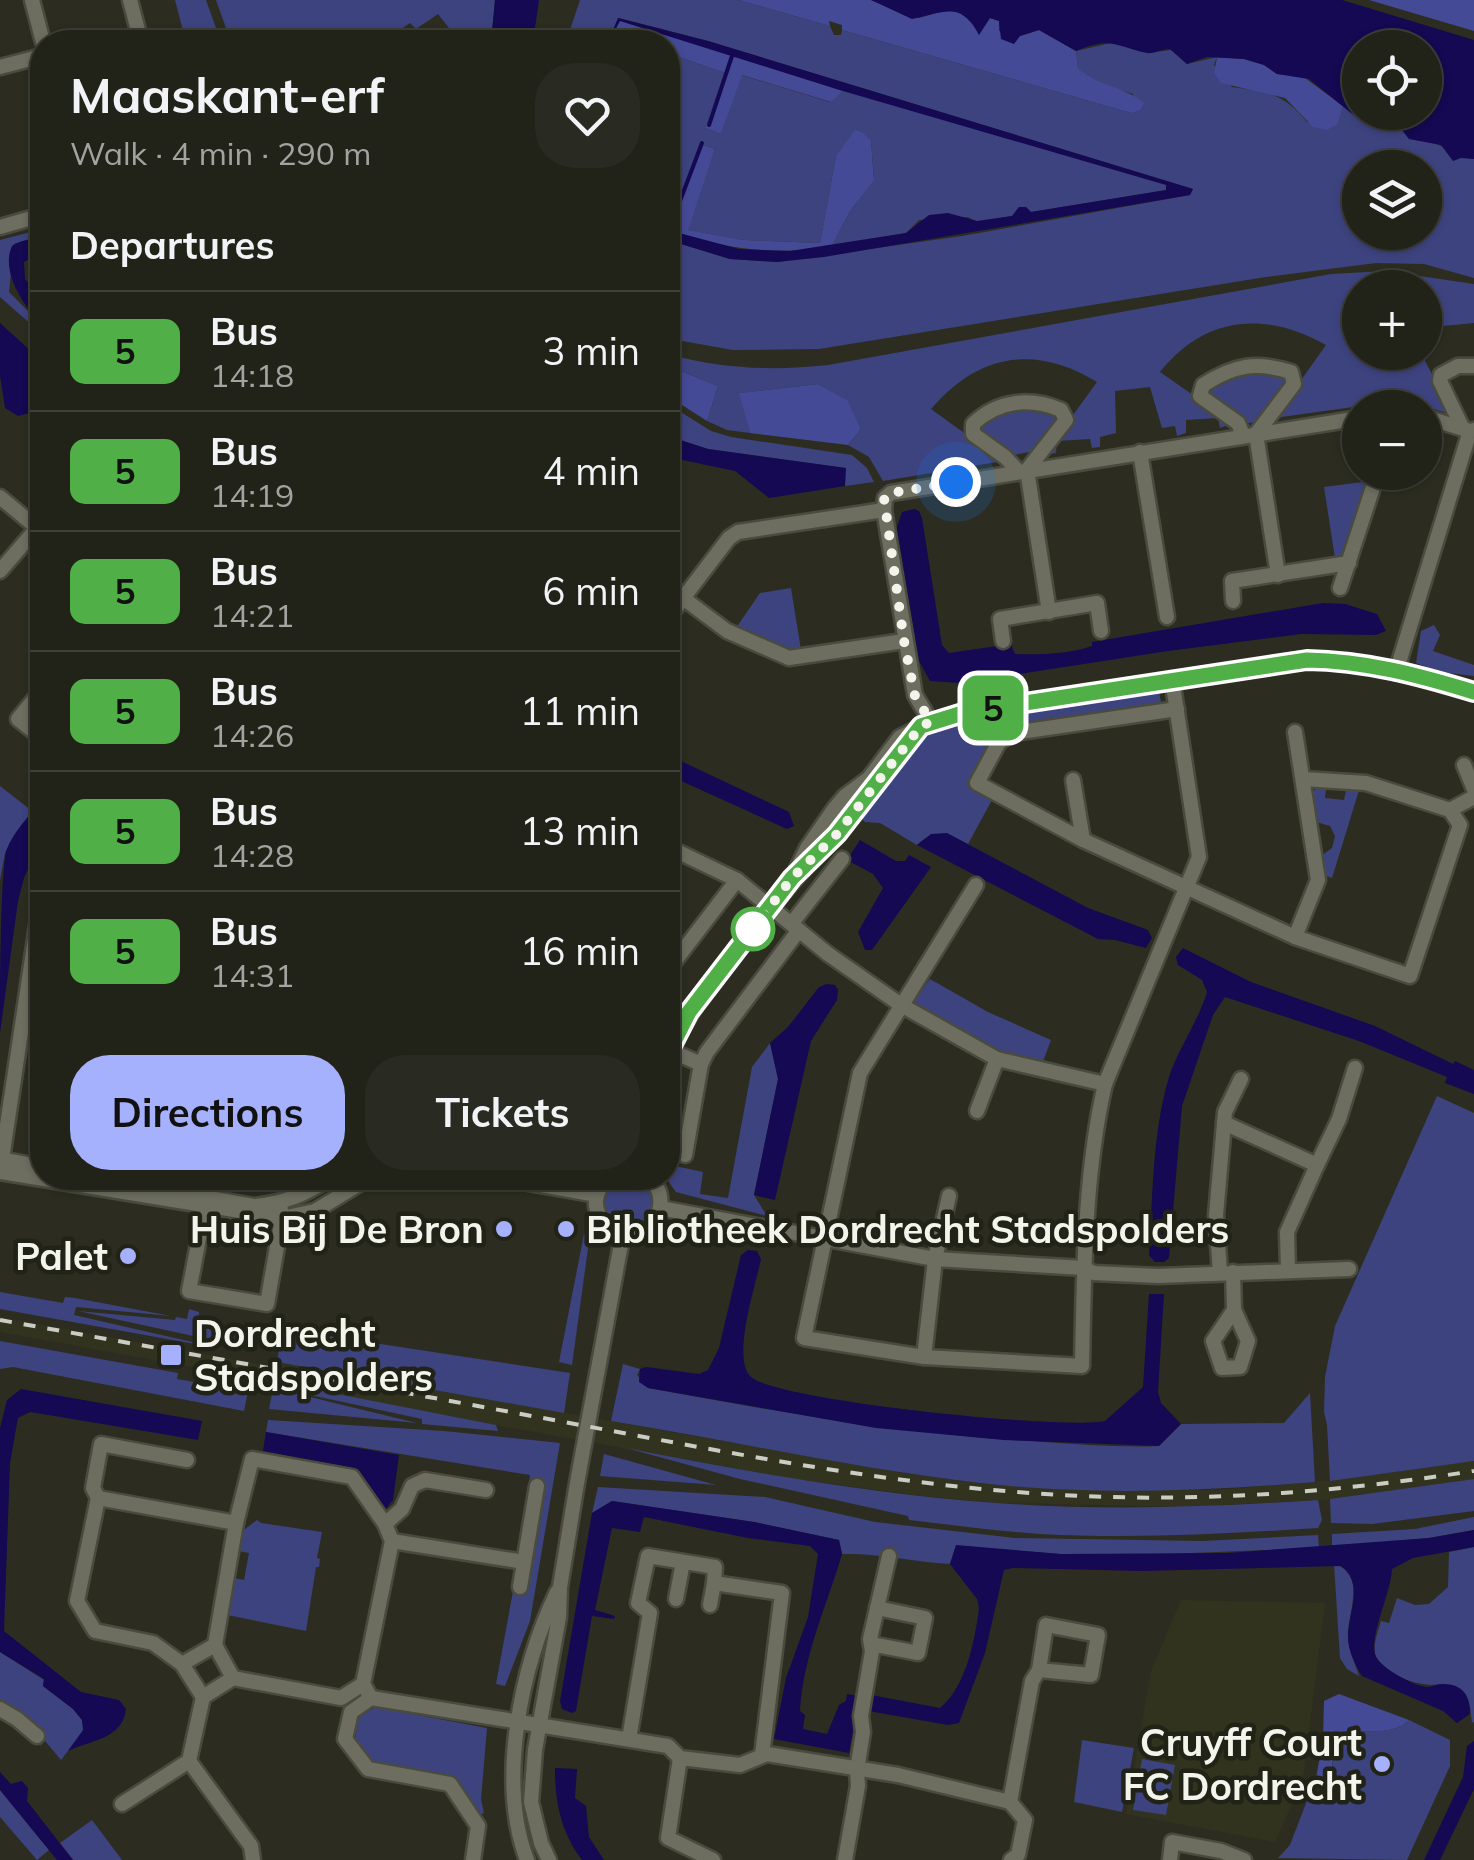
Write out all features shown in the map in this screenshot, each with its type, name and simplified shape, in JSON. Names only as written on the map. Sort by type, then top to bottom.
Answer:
[{"type":"street","points":[[32,0],[40,30]]},
{"type":"street","points":[[130,0],[138,30]]},
{"type":"street","points":[[0,67],[30,59]]},
{"type":"street","points":[[0,227],[30,218]]},
{"type":"street","points":[[1249,434],[1294,384],[1291,372],[1257,364],[1241,366],[1203,385],[1200,396],[1249,434],[1278,575]]},
{"type":"street","points":[[1396,670],[1470,431],[1440,375],[1458,366],[1474,366]]},
{"type":"street","points":[[1023,470],[1066,420],[1061,410],[1032,401],[1014,402],[984,413],[972,430],[1023,470],[1049,612]]},
{"type":"street","points":[[926,724],[915,696],[904,641],[884,504],[891,493],[1342,421]]},
{"type":"street","points":[[1442,422],[1470,431]]},
{"type":"street","points":[[1140,452],[1167,617]]},
{"type":"street","points":[[1340,588],[1372,490]]},
{"type":"street","points":[[0,497],[30,520]]},
{"type":"street","points":[[680,602],[729,538],[738,532],[884,504]]},
{"type":"street","points":[[0,571],[30,538]]},
{"type":"street","points":[[1233,600],[1232,581],[1348,563]]},
{"type":"street","points":[[683,598],[728,631],[789,658],[904,641]]},
{"type":"street","points":[[1003,641],[1000,619],[1096,603],[1101,631]]},
{"type":"street","points":[[680,1029],[792,878],[807,848],[845,796],[869,778],[900,737],[926,724],[966,712],[1307,660],[1349,660],[1474,692]]},
{"type":"street","points":[[976,885],[860,1074],[804,1338],[924,1357],[1082,1366],[1084,1268],[1096,1130],[1105,1084],[1199,857],[1172,679]]},
{"type":"street","points":[[30,704],[18,719],[30,728]]},
{"type":"street","points":[[1176,709],[1014,733],[999,742],[976,783],[1084,840],[1295,937],[1410,976],[1460,825],[1450,810],[1366,783],[1303,779]]},
{"type":"street","points":[[1294,732],[1318,880],[1295,937]]},
{"type":"street","points":[[1464,765],[1474,789]]},
{"type":"street","points":[[1073,780],[1084,840]]},
{"type":"street","points":[[1450,810],[1474,797]]},
{"type":"street","points":[[680,852],[737,880],[828,954],[901,1005],[996,1059],[1105,1084]]},
{"type":"street","points":[[685,1155],[701,1064],[842,859]]},
{"type":"street","points":[[680,954],[737,880]]},
{"type":"street","points":[[0,1165],[30,970]]},
{"type":"street","points":[[680,1056],[701,1064]]},
{"type":"street","points":[[977,1111],[996,1059]]},
{"type":"street","points":[[1288,1270],[1287,1232],[1339,1119],[1355,1068]]},
{"type":"street","points":[[1234,1310],[1216,1216],[1225,1112],[1241,1079]]},
{"type":"street","points":[[1224,1123],[1317,1165]]},
{"type":"street","points":[[0,1165],[30,1166]]},
{"type":"street","points":[[0,1165],[30,1170]]},
{"type":"street","points":[[150,1190],[281,1211],[315,1211],[349,1190]]},
{"type":"street","points":[[208,1202],[189,1291],[267,1304],[281,1211],[310,1190]]},
{"type":"street","points":[[568,1190],[597,1195]]},
{"type":"street","points":[[600,1190],[597,1195],[602,1219],[623,1233],[645,1229],[655,1220],[660,1208],[659,1190]]},
{"type":"street","points":[[924,1357],[936,1260],[949,1196]]},
{"type":"street","points":[[660,1208],[936,1260],[1158,1276],[1348,1269]]},
{"type":"street","points":[[549,1860],[531,1802],[538,1728],[623,1233]]},
{"type":"street","points":[[187,1460],[100,1444],[94,1488],[98,1498],[77,1600],[95,1630],[153,1644],[182,1664],[203,1697]]},
{"type":"street","points":[[232,1678],[215,1645],[250,1463],[256,1459],[352,1477],[392,1540],[367,1691],[351,1712],[345,1740],[368,1769],[450,1784],[478,1826],[473,1860]]},
{"type":"street","points":[[385,1524],[402,1509],[412,1486],[425,1480],[486,1490]]},
{"type":"street","points":[[520,1586],[537,1486]]},
{"type":"street","points":[[98,1498],[236,1523]]},
{"type":"street","points":[[392,1540],[524,1562]]},
{"type":"street","points":[[629,1739],[650,1612],[638,1603],[648,1556],[714,1567],[710,1605]]},
{"type":"street","points":[[845,1860],[858,1786],[856,1770],[870,1644],[888,1556]]},
{"type":"street","points":[[676,1599],[683,1562]]},
{"type":"street","points":[[714,1583],[782,1593],[762,1755]]},
{"type":"street","points":[[528,1860],[518,1835],[513,1795],[518,1724],[547,1613],[560,1587]]},
{"type":"street","points":[[870,1644],[918,1653],[926,1618],[877,1608]]},
{"type":"street","points":[[1010,1802],[1046,1625],[1098,1635],[1091,1675],[1039,1670]]},
{"type":"street","points":[[182,1664],[215,1645]]},
{"type":"street","points":[[122,1804],[189,1762],[203,1697],[232,1678],[342,1698],[367,1691],[538,1728],[668,1746],[680,1758],[740,1765],[762,1755],[898,1774],[1010,1802],[1025,1820],[1018,1855],[1011,1860]]},
{"type":"street","points":[[342,1698],[351,1712]]},
{"type":"street","points":[[0,1709],[36,1736]]},
{"type":"street","points":[[680,1758],[668,1838],[713,1860]]},
{"type":"street","points":[[189,1762],[251,1846],[253,1860]]},
{"type":"street","points":[[1170,1860],[1172,1842],[1244,1860]]},
{"type":"shaded area","points":[[175,0],[206,0],[217,30],[183,30]]},
{"type":"shaded area","points":[[216,0],[495,0],[492,30],[451,30],[438,14],[416,29],[410,23],[400,30],[227,30]]},
{"type":"shaded area","points":[[495,0],[539,0],[535,30],[492,30]]},
{"type":"shaded area","points":[[580,0],[738,0],[830,26],[834,35],[841,35],[842,30],[1131,113],[1133,94],[1091,81],[1078,68],[1076,51],[1111,43],[1148,53],[1171,50],[1187,64],[1217,57],[1214,65],[1232,87],[1274,96],[1307,122],[1338,124],[1342,110],[1342,130],[1401,130],[1412,139],[1435,143],[1474,159],[1474,278],[1424,264],[1376,263],[819,349],[733,350],[680,341],[680,244],[730,259],[777,262],[962,236],[1190,195],[1193,189],[680,34],[680,30],[619,18],[614,30],[570,30]]},
{"type":"shaded area","points":[[738,0],[871,0],[919,18],[950,9],[960,12],[974,25],[990,18],[999,21],[999,31],[1020,36],[1039,30],[1076,51],[1078,68],[1085,74],[1144,103],[1140,110],[1131,113],[842,30],[842,25],[829,21],[830,26]]},
{"type":"shaded area","points":[[871,0],[1342,0],[1441,30],[1342,30],[1342,106],[1309,79],[1277,74],[1244,59],[1207,57],[1187,64],[1170,49],[1147,53],[1105,43],[1076,51],[1039,30],[1020,36],[1014,44],[1001,39],[999,21],[990,18],[979,35],[965,17],[942,12],[912,19]]},
{"type":"shaded area","points":[[1369,0],[1474,0],[1474,31]]},
{"type":"shaded area","points":[[618,18],[665,30],[649,30],[620,21],[613,30]]},
{"type":"shaded area","points":[[620,20],[651,30],[615,30]]},
{"type":"shaded area","points":[[1442,30],[1474,40],[1474,159],[1453,161],[1441,145],[1409,139],[1402,130],[1442,130]]},
{"type":"shaded area","points":[[680,34],[1193,189],[1190,195],[824,257],[777,262],[730,259],[680,244],[680,233],[739,249],[790,251],[906,233],[929,215],[948,213],[977,221],[1012,216],[1019,207],[1031,212],[1166,190],[1166,185],[680,40]]},
{"type":"shaded area","points":[[680,39],[843,91],[831,102],[742,75],[721,134],[705,128],[725,73],[680,57]]},
{"type":"shaded area","points":[[680,57],[725,73],[705,128],[721,134],[741,75],[830,102],[843,91],[878,100],[1166,184],[1167,190],[1031,212],[1026,207],[1012,216],[977,222],[968,217],[919,220],[906,233],[832,246],[850,211],[874,179],[871,141],[836,156],[820,243],[744,240],[687,230],[715,149],[700,144],[680,202]]},
{"type":"shaded area","points":[[1217,57],[1244,59],[1277,74],[1301,75],[1342,105],[1338,124],[1327,130],[1313,127],[1285,98],[1221,83],[1214,73]]},
{"type":"shaded area","points":[[855,130],[862,132],[871,141],[874,180],[850,211],[832,246],[790,251],[748,249],[680,234],[680,202],[700,144],[715,149],[688,230],[744,240],[820,243],[836,156]]},
{"type":"shaded area","points":[[30,232],[30,240],[14,244],[9,292],[30,313],[30,323],[0,297],[0,240]]},
{"type":"shaded area","points":[[30,239],[30,259],[24,262],[25,279],[30,285],[30,311],[16,289],[9,267],[12,246]]},
{"type":"shaded area","points":[[1342,273],[1342,370],[1430,370],[1440,390],[1342,390],[1342,409],[1274,418],[1326,345],[1281,327],[1237,324],[1196,339],[1160,372],[1233,423],[1220,428],[1218,418],[1186,420],[1186,433],[1177,436],[1175,426],[1162,428],[1150,387],[1115,391],[1116,433],[1100,437],[1100,447],[1092,448],[1090,439],[1057,441],[1056,453],[1044,455],[1097,382],[1052,362],[1008,361],[968,376],[931,409],[1003,461],[883,481],[869,457],[848,445],[861,429],[848,402],[818,384],[740,393],[750,433],[727,430],[707,421],[718,386],[680,371],[680,357],[747,367],[828,365]]},
{"type":"shaded area","points":[[1442,279],[1474,284],[1474,323],[1443,326]]},
{"type":"shaded area","points":[[0,323],[30,350],[30,413],[18,416],[5,408],[0,376]]},
{"type":"shaded area","points":[[680,371],[718,386],[707,421],[680,404]]},
{"type":"shaded area","points":[[1238,373],[1272,373],[1287,378],[1289,383],[1263,421],[1243,424],[1208,398],[1207,391]]},
{"type":"shaded area","points":[[818,384],[848,401],[861,429],[848,445],[750,433],[739,393]]},
{"type":"shaded area","points":[[1442,394],[1453,415],[1442,412]]},
{"type":"shaded area","points":[[1028,407],[1058,415],[1061,420],[1040,450],[1008,456],[979,435],[978,428],[989,419]]},
{"type":"shaded area","points":[[680,412],[711,431],[731,437],[852,455],[867,468],[874,482],[845,486],[845,468],[708,449],[680,440]]},
{"type":"shaded area","points":[[680,440],[708,449],[846,468],[845,486],[769,498],[735,471],[680,460]]},
{"type":"shaded area","points":[[1342,485],[1342,490],[1367,490],[1346,557],[1335,558],[1324,487]]},
{"type":"shaded area","points":[[914,509],[922,518],[942,645],[949,653],[1011,644],[1015,654],[1064,652],[1092,646],[1092,642],[1323,603],[1345,604],[1377,614],[1386,631],[1376,635],[1301,634],[960,683],[930,681],[919,661],[896,530],[902,512]]},
{"type":"shaded area","points":[[791,588],[801,650],[788,651],[736,628],[760,593]]},
{"type":"shaded area","points":[[1434,625],[1440,635],[1433,651],[1474,665],[1474,676],[1440,672],[1416,663],[1421,631]]},
{"type":"shaded area","points":[[1158,686],[1161,702],[1154,705],[1019,727],[974,786],[992,800],[968,844],[936,834],[917,845],[880,823],[865,822],[859,816],[901,757],[935,731],[994,712]]},
{"type":"shaded area","points":[[680,761],[789,812],[794,826],[787,829],[680,780]]},
{"type":"shaded area","points":[[1322,784],[1325,798],[1344,800],[1346,790],[1360,787],[1332,878],[1324,875],[1321,856],[1332,848],[1335,836],[1330,826],[1316,822],[1311,793]]},
{"type":"shaded area","points":[[0,786],[30,809],[30,814],[5,853],[0,880]]},
{"type":"shaded area","points":[[30,814],[30,865],[18,901],[0,1033],[4,867],[6,851]]},
{"type":"shaded area","points":[[947,833],[1088,908],[1148,930],[1152,938],[1146,948],[1098,939],[917,845],[931,834]]},
{"type":"shaded area","points":[[860,840],[896,861],[905,861],[909,855],[931,867],[872,950],[865,950],[858,932],[883,888],[873,874],[847,860]]},
{"type":"shaded area","points":[[1183,948],[1251,982],[1375,1026],[1453,1064],[1455,1061],[1474,1070],[1474,1094],[1445,1083],[1447,1077],[1359,1041],[1225,997],[1213,1015],[1182,1106],[1169,1258],[1155,1262],[1149,1255],[1154,1165],[1163,1099],[1173,1066],[1207,992],[1202,980],[1178,965],[1176,957]]},
{"type":"shaded area","points":[[930,979],[988,1012],[1051,1040],[1042,1064],[995,1051],[912,1003]]},
{"type":"shaded area","points":[[835,985],[837,1000],[811,1041],[775,1200],[754,1195],[778,1079],[770,1043],[788,1027],[819,987]]},
{"type":"shaded area","points":[[770,1043],[778,1079],[754,1195],[767,1216],[675,1190],[680,1190],[680,1167],[703,1172],[700,1194],[728,1198],[752,1067]]},
{"type":"shaded area","points":[[1437,1096],[1474,1113],[1474,1461],[1330,1481],[1325,1377],[1335,1326]]},
{"type":"shaded area","points":[[607,1190],[652,1191],[652,1211],[639,1224],[619,1224],[606,1211]]},
{"type":"shaded area","points":[[584,1234],[590,1234],[572,1365],[559,1362]]},
{"type":"shaded area","points":[[748,1250],[757,1251],[761,1259],[744,1338],[745,1368],[751,1377],[772,1386],[923,1411],[1036,1421],[1105,1421],[1143,1387],[1149,1294],[1164,1294],[1158,1392],[1161,1403],[1181,1424],[1159,1446],[1004,1440],[876,1428],[648,1388],[639,1382],[640,1369],[646,1367],[699,1374],[708,1370],[719,1348],[741,1255]]},
{"type":"shaded area","points":[[0,1292],[63,1303],[65,1297],[75,1298],[171,1316],[76,1307],[74,1315],[223,1349],[0,1309]]},
{"type":"shaded area","points":[[189,1309],[199,1312],[198,1321],[243,1330],[244,1347],[78,1311],[175,1320],[187,1319]]},
{"type":"shaded area","points":[[0,1317],[280,1368],[282,1363],[984,1484],[1096,1490],[1217,1490],[1315,1482],[1474,1461],[1474,1479],[1339,1499],[1183,1507],[999,1503],[922,1496],[795,1479],[362,1401],[350,1403],[280,1383],[0,1332]]},
{"type":"shaded area","points":[[282,1329],[570,1373],[564,1413],[277,1362]]},
{"type":"shaded area","points":[[0,1341],[178,1373],[177,1379],[248,1391],[244,1411],[13,1367],[0,1369]]},
{"type":"shaded area","points":[[623,1364],[640,1369],[637,1375],[648,1388],[795,1414],[993,1439],[1115,1446],[1159,1446],[1181,1424],[1284,1423],[1310,1393],[1315,1482],[1189,1490],[1064,1490],[980,1483],[841,1463],[611,1421]]},
{"type":"shaded area","points":[[281,1383],[496,1425],[498,1431],[422,1424],[422,1419],[315,1396]]},
{"type":"shaded area","points":[[273,1388],[417,1423],[269,1409]]},
{"type":"shaded area","points":[[21,1389],[202,1421],[198,1440],[30,1412],[18,1418],[10,1463],[4,1631],[81,1692],[119,1700],[126,1709],[124,1719],[112,1733],[68,1751],[83,1730],[82,1720],[43,1686],[44,1679],[0,1652],[0,1428],[7,1400]]},
{"type":"shaded area","points":[[268,1420],[560,1443],[530,1621],[505,1686],[496,1684],[513,1591],[526,1592],[543,1496],[528,1492],[530,1475],[266,1432]]},
{"type":"shaded area","points":[[266,1432],[399,1455],[393,1500],[385,1510],[358,1469],[263,1451]]},
{"type":"shaded area","points":[[626,1448],[811,1481],[997,1503],[1158,1507],[1318,1500],[1322,1520],[1318,1528],[1179,1535],[991,1530],[909,1520],[908,1516],[740,1479]]},
{"type":"shaded area","points":[[604,1454],[716,1485],[600,1476]]},
{"type":"shaded area","points":[[1474,1479],[1474,1511],[1372,1524],[1331,1523],[1330,1499]]},
{"type":"shaded area","points":[[598,1487],[765,1497],[875,1522],[1015,1538],[1203,1541],[1318,1535],[1319,1548],[1142,1555],[956,1546],[950,1564],[936,1563],[842,1554],[839,1540],[754,1522],[612,1501],[592,1513]]},
{"type":"shaded area","points":[[612,1501],[754,1522],[839,1540],[842,1554],[811,1651],[800,1711],[805,1715],[803,1729],[827,1734],[847,1694],[940,1708],[949,1699],[963,1676],[979,1608],[977,1599],[950,1564],[956,1545],[1061,1554],[1227,1553],[1429,1538],[1474,1530],[1474,1547],[1413,1558],[1392,1569],[1374,1645],[1378,1659],[1406,1680],[1427,1687],[1449,1684],[1460,1688],[1467,1696],[1470,1714],[1457,1723],[1443,1711],[1362,1676],[1348,1642],[1354,1590],[1341,1566],[1142,1571],[1013,1568],[1004,1570],[985,1653],[959,1723],[948,1725],[857,1709],[849,1753],[774,1739],[786,1678],[808,1617],[818,1554],[810,1546],[644,1517],[640,1532],[612,1528],[595,1610],[615,1616],[592,1616],[576,1711],[572,1713],[562,1709],[560,1701],[592,1513]]},
{"type":"shaded area","points":[[1474,1517],[1474,1530],[1332,1547],[1332,1534],[1415,1529]]},
{"type":"shaded area","points":[[257,1520],[322,1532],[306,1631],[227,1615],[234,1578],[244,1580],[249,1553],[238,1551],[241,1532]]},
{"type":"shaded area","points":[[1474,1547],[1472,1723],[1470,1707],[1441,1684],[1414,1682],[1394,1674],[1379,1662],[1375,1650],[1381,1621],[1389,1623],[1397,1598],[1415,1605],[1429,1604],[1448,1587],[1449,1552]]},
{"type":"shaded area","points":[[1334,1564],[1344,1569],[1353,1585],[1348,1641],[1359,1676],[1347,1669],[1340,1658]]},
{"type":"shaded area","points":[[1181,1600],[1325,1603],[1303,1780],[1275,1842],[1126,1814],[1151,1671]]},
{"type":"shaded area","points":[[0,1652],[44,1680],[43,1686],[82,1720],[84,1730],[61,1760],[35,1729],[0,1703]]},
{"type":"shaded area","points":[[1339,1694],[1409,1720],[1384,1731],[1333,1731],[1332,1782],[1328,1784],[1316,1778],[1323,1740],[1324,1701]]},
{"type":"shaded area","points":[[375,1707],[487,1728],[481,1799],[484,1813],[479,1815],[450,1778],[376,1764],[355,1741],[358,1718]]},
{"type":"shaded area","points":[[1409,1720],[1450,1740],[1450,1766],[1407,1860],[1278,1858],[1290,1845],[1308,1798],[1326,1805],[1328,1797],[1332,1797],[1333,1731],[1384,1731]]},
{"type":"shaded area","points":[[1082,1740],[1134,1748],[1122,1812],[1074,1802]]},
{"type":"shaded area","points":[[1474,1741],[1474,1789],[1440,1860],[1424,1860],[1463,1777],[1467,1746]]},
{"type":"shaded area","points":[[1142,1759],[1175,1765],[1166,1815],[1133,1810]]},
{"type":"shaded area","points":[[555,1768],[577,1769],[575,1798],[586,1806],[589,1837],[604,1860],[582,1860],[569,1839],[558,1805]]},
{"type":"shaded area","points":[[0,1772],[11,1784],[22,1781],[28,1788],[27,1801],[73,1860],[57,1860],[0,1790]]},
{"type":"shaded area","points":[[0,1790],[49,1850],[37,1860],[0,1817]]},
{"type":"shaded area","points":[[92,1820],[122,1860],[73,1860],[60,1843]]},
{"type":"waterway","points":[[709,125],[732,56]]},
{"type":"waterway","points":[[680,201],[702,143]]},
{"type":"railway","points":[[0,1320],[730,1453],[941,1485],[1082,1496],[1230,1496],[1328,1489],[1474,1471]]},
{"type":"bus line","name":"5","points":[[680,1030],[689,1012],[792,878],[837,834],[921,726],[966,712],[1307,660],[1349,660],[1474,692]]},
{"type":"place","name":"Huis Bij De Bron","points":[[504,1229]]},
{"type":"place","name":"Bibliotheek Dordrecht Stadspolders","points":[[566,1229]]},
{"type":"place","name":"Palet","points":[[128,1256]]},
{"type":"place","name":"Dordrecht Stadspolders","points":[[171,1355]]},
{"type":"place","name":"Cruyff Court FC Dordrecht","points":[[1382,1764]]},
{"type":"route","points":[[753,929],[792,878],[837,834],[921,726],[931,722],[915,696],[884,498],[891,493],[956,482]]}]
